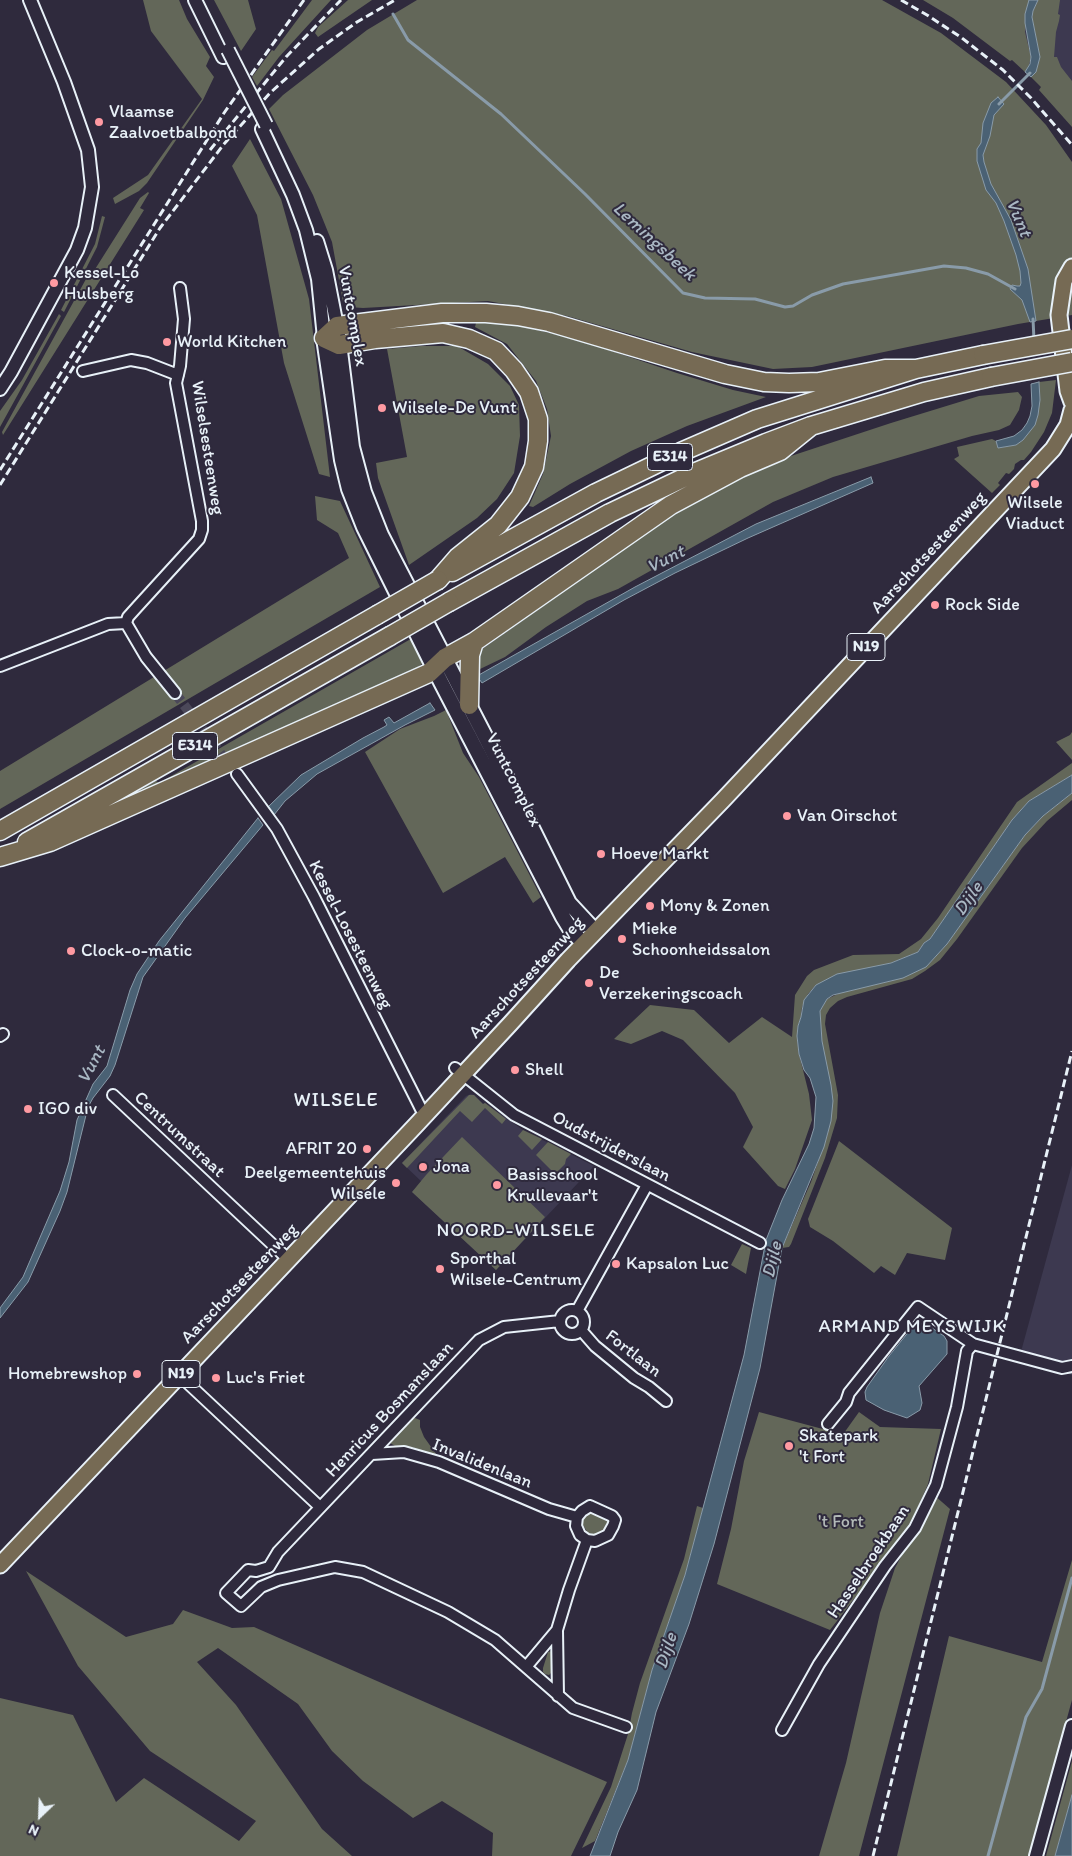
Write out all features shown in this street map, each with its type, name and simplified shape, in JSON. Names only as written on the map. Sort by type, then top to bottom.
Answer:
[{"type":"highway","points":[[333,336],[442,313],[486,313],[518,316],[549,322],[724,374],[764,382],[789,384],[818,382],[885,369],[916,369]]},
{"type":"highway","points":[[333,336],[375,339],[443,333],[469,339],[496,351],[514,370],[529,392],[538,419],[538,441],[534,467],[520,497],[498,525],[458,557],[438,580]]},
{"type":"highway","name":"E314","points":[[0,830],[438,580],[596,493],[681,452],[757,420],[916,369],[983,355],[1072,340]]},
{"type":"highway","name":"E314","points":[[0,857],[575,532],[696,472],[812,426],[924,392],[1072,362]]},
{"type":"highway","points":[[0,857],[50,842],[429,673],[444,656],[474,642],[671,505],[740,468],[780,451],[812,426]]},
{"type":"highway","points":[[469,705],[470,656],[474,642]]},
{"type":"main road","points":[[1072,267],[1064,281],[1059,315],[1068,392],[1072,402]]},
{"type":"main road","points":[[1062,298],[1068,314],[1072,340]]},
{"type":"main road","name":"Vuntcomplex","points":[[333,336],[337,434],[347,482],[364,526],[415,630],[444,656],[563,917],[571,930],[583,943]]},
{"type":"main road","name":"Vuntcomplex","points":[[333,336],[352,447],[364,492],[381,535],[569,902],[595,931]]},
{"type":"main road","name":"Aarschotsesteenweg","points":[[0,1565],[427,1114],[459,1072],[723,800],[1053,449],[1068,425],[1072,410]]},
{"type":"main road","name":"Vuntcomplex","points":[[415,630],[444,656]]},
{"type":"street","points":[[0,389],[77,250],[85,228],[92,187],[88,150],[64,82],[30,0]]},
{"type":"street","name":"Vuntcomplex","points":[[194,0],[301,195],[326,270],[333,336]]},
{"type":"street","name":"Vuntcomplex","points":[[202,0],[225,54]]},
{"type":"street","name":"Wilselsesteenweg","points":[[126,623],[128,617],[199,539],[202,530],[202,521],[176,383],[184,319],[180,288]]},
{"type":"street","name":"Wilselsesteenweg","points":[[83,371],[131,360],[147,363],[178,376]]},
{"type":"street","points":[[0,666],[108,624],[126,623],[146,657],[175,693]]},
{"type":"street","name":"Kessel-Losesteenweg","points":[[237,774],[277,829],[314,897],[413,1093],[427,1114]]},
{"type":"street","name":"Oudstrijderslaan","points":[[459,1072],[514,1115],[760,1243]]},
{"type":"street","name":"Centrumstraat","points":[[113,1095],[289,1260]]},
{"type":"street","points":[[560,1321],[562,1328],[568,1333],[576,1333],[581,1330],[584,1320],[578,1311],[647,1184]]},
{"type":"street","points":[[828,1424],[846,1402],[848,1394],[918,1307],[973,1344],[1062,1368],[1072,1366]]},
{"type":"street","name":"Henricus Bosmanslaan","points":[[269,1567],[278,1552],[372,1454],[414,1406],[479,1340],[504,1327],[560,1321],[566,1311],[578,1311]]},
{"type":"street","name":"Fortlaan","points":[[581,1330],[595,1346],[666,1401]]},
{"type":"street","name":"Hasselbroekbaan","points":[[782,1730],[819,1664],[885,1566],[915,1528],[936,1486],[957,1406],[967,1351],[973,1344]]},
{"type":"street","points":[[179,1375],[320,1507]]},
{"type":"street","name":"Invalidenlaan","points":[[372,1454],[404,1452],[430,1460],[549,1509],[577,1517]]},
{"type":"street","points":[[590,1506],[612,1516],[615,1520],[608,1535],[595,1541],[587,1540],[580,1535],[576,1526],[577,1517],[582,1511],[590,1506]]},
{"type":"street","points":[[558,1696],[557,1630],[587,1540]]},
{"type":"street","points":[[278,1580],[269,1567],[256,1571],[248,1570],[226,1593],[240,1606],[261,1587],[278,1580],[335,1567],[363,1572],[448,1612],[495,1640],[573,1708],[626,1726]]},
{"type":"street","points":[[526,1667],[557,1630]]},
{"type":"street","points":[[1036,1856],[1072,1726]]},
{"type":"shaded area","points":[[968,0],[1072,0],[1072,92]]},
{"type":"shaded area","name":"Basisschool Krullevaar't","points":[[471,1094],[523,1130],[594,1166],[496,1270],[412,1192],[422,1182],[402,1163],[466,1096]]},
{"type":"shaded area","points":[[1072,1165],[1072,1375],[1019,1359]]},
{"type":"green space","points":[[143,0],[179,0],[187,19],[210,57],[206,66],[214,77],[203,100],[147,183],[139,191],[115,204],[113,198],[148,175],[202,99],[151,31]]},
{"type":"green space","points":[[214,0],[248,0],[256,29],[241,51]]},
{"type":"green space","points":[[312,0],[331,0],[279,57],[257,86],[252,77]]},
{"type":"green space","points":[[348,0],[372,0],[318,37],[315,33],[318,27]]},
{"type":"green space","points":[[417,0],[882,0],[941,33],[1006,82],[1046,125],[1072,162],[1072,315],[1018,324],[812,367],[773,369],[692,352],[567,316],[488,301],[363,308],[349,307],[343,302],[332,242],[313,195],[269,109],[283,95],[367,30]]},
{"type":"green space","points":[[923,0],[1029,0],[1025,32],[1031,57],[1028,69],[1025,72],[1012,60],[1010,61],[953,18]]},
{"type":"green space","points":[[1038,0],[1060,0],[1058,14],[1060,15],[1056,32],[1054,57],[1057,57],[1061,67],[1072,81],[1072,127],[1039,90],[1041,87],[1031,77],[1036,72],[1032,17]]},
{"type":"green space","points":[[250,139],[281,199],[309,299],[330,477],[319,474],[284,363],[257,215],[232,166]]},
{"type":"green space","points":[[148,192],[140,208],[144,210],[3,435],[2,432],[86,279],[92,274],[140,198]]},
{"type":"green space","points":[[102,216],[105,217],[97,247],[64,312],[61,310],[95,244]]},
{"type":"green space","points":[[59,314],[61,316],[0,427],[0,411],[22,380]]},
{"type":"green space","points":[[482,321],[503,322],[576,339],[677,373],[733,390],[766,397],[687,426],[631,451],[570,484],[533,507],[529,506],[543,474],[551,436],[547,409],[536,381],[507,344],[475,327],[476,323]]},
{"type":"green space","points":[[421,346],[457,346],[488,364],[510,386],[519,405],[520,436],[514,473],[497,499],[477,518],[409,565],[378,478],[376,463],[407,457],[387,349]]},
{"type":"green space","points":[[1056,380],[1052,413],[1044,432],[1031,452],[1024,460],[1015,464],[1014,469],[1009,474],[1006,473],[998,483],[1000,485],[992,493],[954,459],[959,456],[957,447],[992,439],[996,441],[998,448],[1016,445],[1040,400],[1039,382]]},
{"type":"green space","points":[[1018,392],[1022,397],[1019,410],[1010,425],[999,430],[972,436],[833,477],[773,502],[618,589],[587,601],[546,627],[505,657],[478,670],[478,652],[666,519],[728,484],[791,456],[891,423],[979,396]]},
{"type":"green space","points":[[315,496],[340,501],[380,587],[0,809],[0,771],[349,558],[338,533],[317,520]]},
{"type":"green space","points":[[416,636],[427,659],[413,672],[126,802],[125,798],[156,781],[159,783]]},
{"type":"green space","points":[[446,710],[463,753],[479,777],[541,897],[533,903],[505,857],[443,893],[365,752],[400,729]]},
{"type":"green space","points":[[1072,732],[1072,760],[1056,742]]},
{"type":"green space","points":[[1072,763],[1072,775],[1029,801],[1012,820],[930,939],[924,943],[918,952],[891,963],[816,985],[808,994],[802,1007],[797,1036],[799,1054],[809,1094],[812,1120],[795,1169],[785,1189],[778,1186],[743,1147],[753,1127],[735,1093],[683,1040],[662,1031],[631,1044],[614,1039],[650,1005],[694,1010],[729,1043],[762,1017],[792,1037],[795,995],[807,976],[814,970],[853,955],[899,954],[921,939],[938,918],[1017,802]]},
{"type":"green space","points":[[1072,793],[1072,800],[1047,821],[1022,848],[940,960],[912,979],[847,997],[838,1001],[830,1008],[826,1015],[825,1024],[838,1095],[837,1118],[825,1158],[791,1244],[789,1247],[782,1248],[811,1182],[828,1133],[820,1020],[820,1011],[827,999],[842,992],[890,981],[926,967],[947,944],[1025,835],[1043,816]]},
{"type":"green space","points":[[469,1095],[474,1095],[483,1104],[485,1103],[506,1119],[502,1124],[485,1108],[472,1122],[460,1111],[407,1168],[402,1163]]},
{"type":"green space","points":[[523,1130],[542,1139],[532,1150],[518,1136]]},
{"type":"green space","points":[[462,1137],[545,1217],[496,1270],[412,1192]]},
{"type":"green space","points":[[839,1141],[952,1228],[945,1260],[907,1253],[895,1275],[881,1266],[874,1273],[833,1241],[810,1227],[808,1219]]},
{"type":"green space","points":[[548,1142],[571,1154],[566,1159],[565,1164],[555,1174],[536,1155]]},
{"type":"green space","points":[[742,1244],[751,1248],[746,1274],[731,1265]]},
{"type":"green space","name":"'t Fort","points":[[759,1412],[844,1433],[859,1412],[880,1427],[941,1429],[928,1484],[909,1528],[830,1630],[717,1584],[731,1529],[744,1461]]},
{"type":"green space","points":[[410,1419],[420,1420],[420,1427],[424,1437],[439,1458],[412,1447],[395,1446],[390,1443],[390,1440]]},
{"type":"green space","points":[[934,1495],[950,1509],[859,1856],[819,1856],[846,1763],[880,1613],[895,1568]]},
{"type":"green space","points":[[697,1506],[703,1508],[685,1575],[652,1670],[628,1760],[595,1841],[582,1848],[611,1787],[628,1734],[640,1683],[684,1559]]},
{"type":"green space","points":[[589,1512],[609,1521],[607,1530],[596,1535],[588,1533],[581,1522]]},
{"type":"green space","points":[[1072,1560],[1072,1700],[1029,1856],[897,1856],[949,1636],[1042,1662]]},
{"type":"green space","points":[[26,1571],[126,1637],[173,1624],[183,1610],[232,1628],[254,1627],[607,1782],[571,1856],[492,1856],[493,1833],[442,1801],[413,1818],[363,1781],[332,1751],[298,1704],[218,1648],[197,1662],[236,1705],[322,1829],[352,1856],[0,1856],[0,1698],[73,1715],[116,1802],[144,1778],[239,1841],[256,1821],[150,1751],[78,1666]]},
{"type":"green space","points":[[552,1651],[554,1655],[552,1672],[549,1675],[543,1672],[543,1668],[548,1652]]},
{"type":"green space","points":[[1072,1761],[1072,1795],[1055,1856],[1046,1856]]},
{"type":"water","points":[[1029,0],[1038,0],[1032,17],[1040,57],[1036,72],[1031,77],[1025,72],[1030,64],[1031,57],[1025,23],[1025,14]]},
{"type":"water","points":[[998,97],[1004,104],[994,115],[990,136],[983,155],[991,184],[1011,220],[1028,269],[1036,321],[1030,322],[1022,300],[1010,289],[1012,285],[1020,286],[1021,283],[1016,255],[996,203],[986,190],[977,161],[977,149],[981,143],[983,123],[991,103]]},
{"type":"water","points":[[1039,382],[1040,400],[1035,425],[1023,440],[1016,445],[998,448],[996,441],[1014,436],[1027,423],[1032,406],[1031,384]]},
{"type":"water","points":[[871,477],[873,483],[748,538],[624,600],[482,683],[477,676],[635,587],[756,524]]},
{"type":"water","points":[[430,703],[435,710],[317,774],[285,801],[274,815],[268,807],[301,775],[387,725],[384,720],[389,717],[394,723]]},
{"type":"water","name":"Dijle","points":[[1072,775],[1072,793],[1043,816],[1025,835],[947,944],[926,967],[903,978],[833,995],[827,999],[820,1011],[822,1041],[833,1101],[831,1121],[824,1147],[782,1248],[760,1368],[714,1544],[689,1624],[656,1712],[637,1790],[618,1832],[610,1856],[590,1856],[628,1760],[652,1670],[685,1575],[744,1355],[766,1240],[782,1200],[809,1144],[814,1128],[816,1097],[799,1054],[797,1036],[804,1000],[816,985],[837,974],[891,963],[918,952],[924,943],[930,939],[1012,820],[1029,801]]},
{"type":"water","points":[[258,818],[263,825],[185,918],[143,977],[115,1065],[110,1076],[88,1107],[67,1192],[60,1211],[28,1282],[0,1318],[0,1308],[23,1277],[60,1191],[69,1162],[77,1120],[93,1084],[107,1066],[130,990],[137,974],[159,941]]},
{"type":"water","points":[[920,1324],[926,1324],[944,1336],[947,1341],[947,1354],[919,1386],[922,1403],[920,1410],[907,1418],[884,1410],[866,1400],[865,1392],[889,1356],[910,1330]]},
{"type":"water","points":[[1072,1795],[1072,1856],[1055,1856]]},
{"type":"waterway","name":"Lemingsbeek","points":[[393,14],[408,40],[501,114],[585,194],[683,293],[705,298],[755,299],[785,307],[793,306],[812,295],[843,284],[944,266],[966,268],[988,274],[1015,289]]},
{"type":"waterway","name":"Vunt","points":[[999,104],[1030,73]]},
{"type":"waterway","name":"Vunt","points":[[1033,319],[1034,340]]},
{"type":"waterway","points":[[988,1856],[1026,1717],[1042,1689],[1072,1578]]},
{"type":"tunnel","points":[[175,693],[230,766]]},
{"type":"railway","points":[[0,470],[224,113],[304,0]]},
{"type":"railway","points":[[210,150],[286,57],[341,0]]},
{"type":"railway","points":[[0,485],[160,228],[224,144],[270,93],[319,49],[357,22],[395,0]]},
{"type":"railway","points":[[901,0],[962,38],[1003,70],[1031,98],[1072,145]]},
{"type":"railway","points":[[873,1856],[1072,1051]]},
{"type":"place","name":"Vlaamse Zaalvoetbalbond","points":[[99,122]]},
{"type":"place","name":"Kessel-Lo Hulsberg","points":[[54,283]]},
{"type":"place","name":"World Kitchen","points":[[167,342]]},
{"type":"place","name":"Wilsele-De Vunt","points":[[382,408]]},
{"type":"place","name":"Wilsele Viaduct","points":[[1035,484]]},
{"type":"place","name":"Rock Side","points":[[935,605]]},
{"type":"place","name":"Van Oirschot","points":[[787,816]]},
{"type":"place","name":"Hoeve Markt","points":[[601,854]]},
{"type":"place","name":"Mony & Zonen","points":[[650,906]]},
{"type":"place","name":"Mieke Schoonheidssalon","points":[[622,939]]},
{"type":"place","name":"Clock-o-matic","points":[[71,951]]},
{"type":"place","name":"De Verzekeringscoach","points":[[589,983]]},
{"type":"place","name":"Shell","points":[[515,1070]]},
{"type":"place","name":"IGO div","points":[[28,1109]]},
{"type":"place","name":"AFRIT 20","points":[[367,1149]]},
{"type":"place","name":"Jona","points":[[423,1167]]},
{"type":"place","name":"Deelgemeentehuis Wilsele","points":[[396,1183]]},
{"type":"place","name":"Basisschool Krullevaar't","points":[[497,1185]]},
{"type":"place","name":"Kapsalon Luc","points":[[616,1264]]},
{"type":"place","name":"Sporthal Wilsele-Centrum","points":[[440,1269]]},
{"type":"place","name":"Homebrewshop","points":[[137,1374]]},
{"type":"place","name":"Luc's Friet","points":[[216,1378]]},
{"type":"place","name":"Skatepark 't Fort","points":[[789,1446]]},
{"type":"district","name":"WILSELE","points":[[336,1101]]},
{"type":"district","name":"NOORD-WILSELE","points":[[516,1231]]},
{"type":"district","name":"ARMAND MEYSWIJK","points":[[912,1327]]}]
